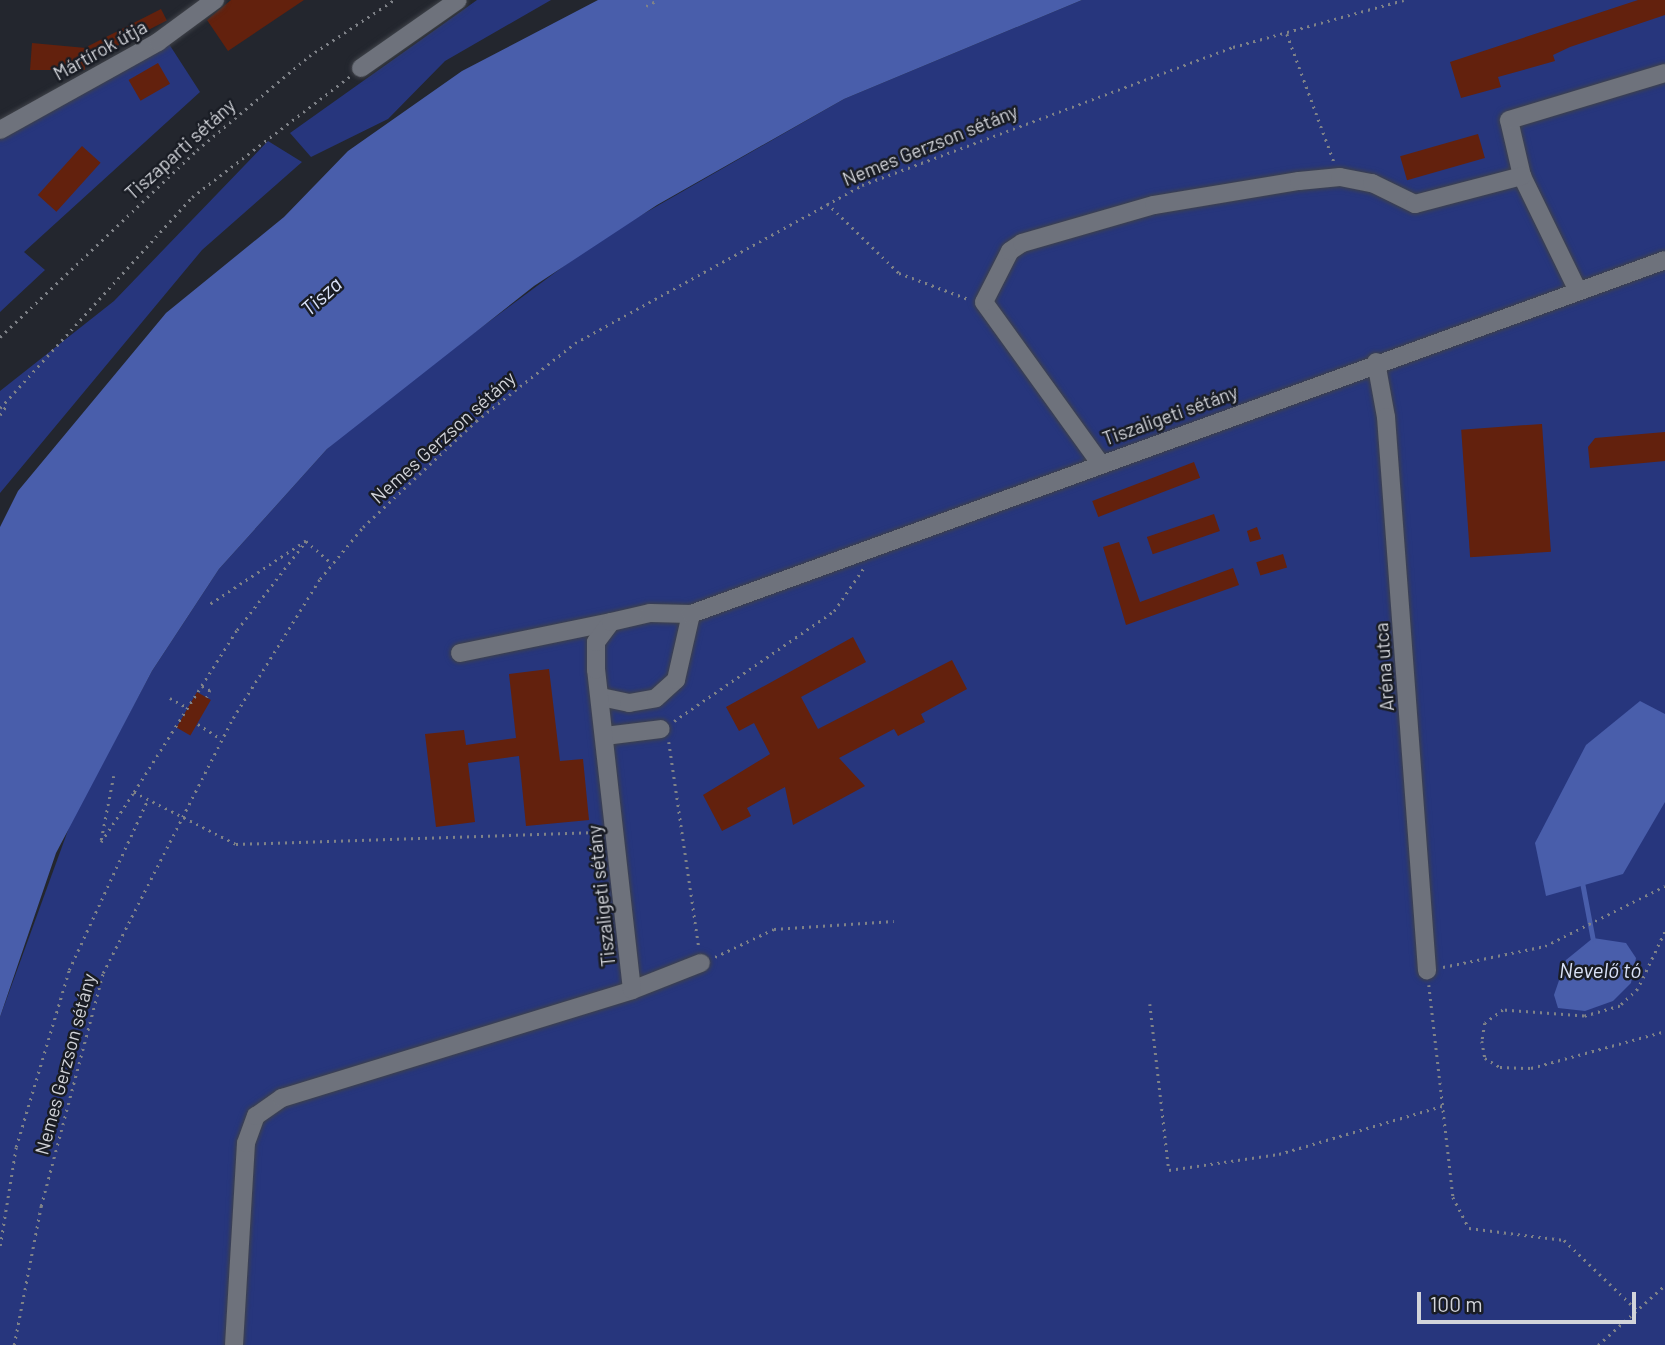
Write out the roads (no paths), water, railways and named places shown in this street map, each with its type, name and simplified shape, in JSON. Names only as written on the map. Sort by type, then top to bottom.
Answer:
[{"type":"street","name":"Mártírok útja","points":[[0,130],[158,42],[215,0]]},
{"type":"street","points":[[361,68],[458,0]]},
{"type":"street","points":[[1578,291],[1522,176],[1509,120],[1665,73]]},
{"type":"street","points":[[1100,463],[984,302],[1010,251],[1021,243],[1154,205],[1340,177],[1372,183],[1415,204],[1522,176]]},
{"type":"street","name":"Tiszaligeti sétány","points":[[460,653],[650,612],[691,614],[1376,362],[1665,260]]},
{"type":"street","name":"Aréna utca","points":[[1376,362],[1386,417],[1427,971]]},
{"type":"street","points":[[601,697],[629,703],[656,698],[676,680],[685,655],[691,614]]},
{"type":"street","name":"Tiszaligeti sétány","points":[[234,1345],[246,1143],[256,1116],[282,1098],[454,1042],[632,990],[596,642],[611,622]]},
{"type":"street","points":[[605,736],[664,727]]},
{"type":"street","points":[[632,990],[701,963]]},
{"type":"water","name":"Tisza","points":[[598,0],[1082,0],[844,99],[657,205],[534,286],[327,449],[219,569],[152,671],[56,853],[0,1017],[0,527],[18,491],[166,313],[284,217],[348,151],[462,71]]},
{"type":"water","points":[[1640,701],[1665,714],[1665,802],[1623,874],[1546,896],[1535,843],[1586,745]]},
{"type":"water","name":"Nevelő tó","points":[[1593,938],[1626,943],[1636,958],[1631,983],[1613,1001],[1585,1011],[1558,1008],[1554,995],[1566,960]]},
{"type":"waterway","points":[[1583,885],[1593,938]]}]
